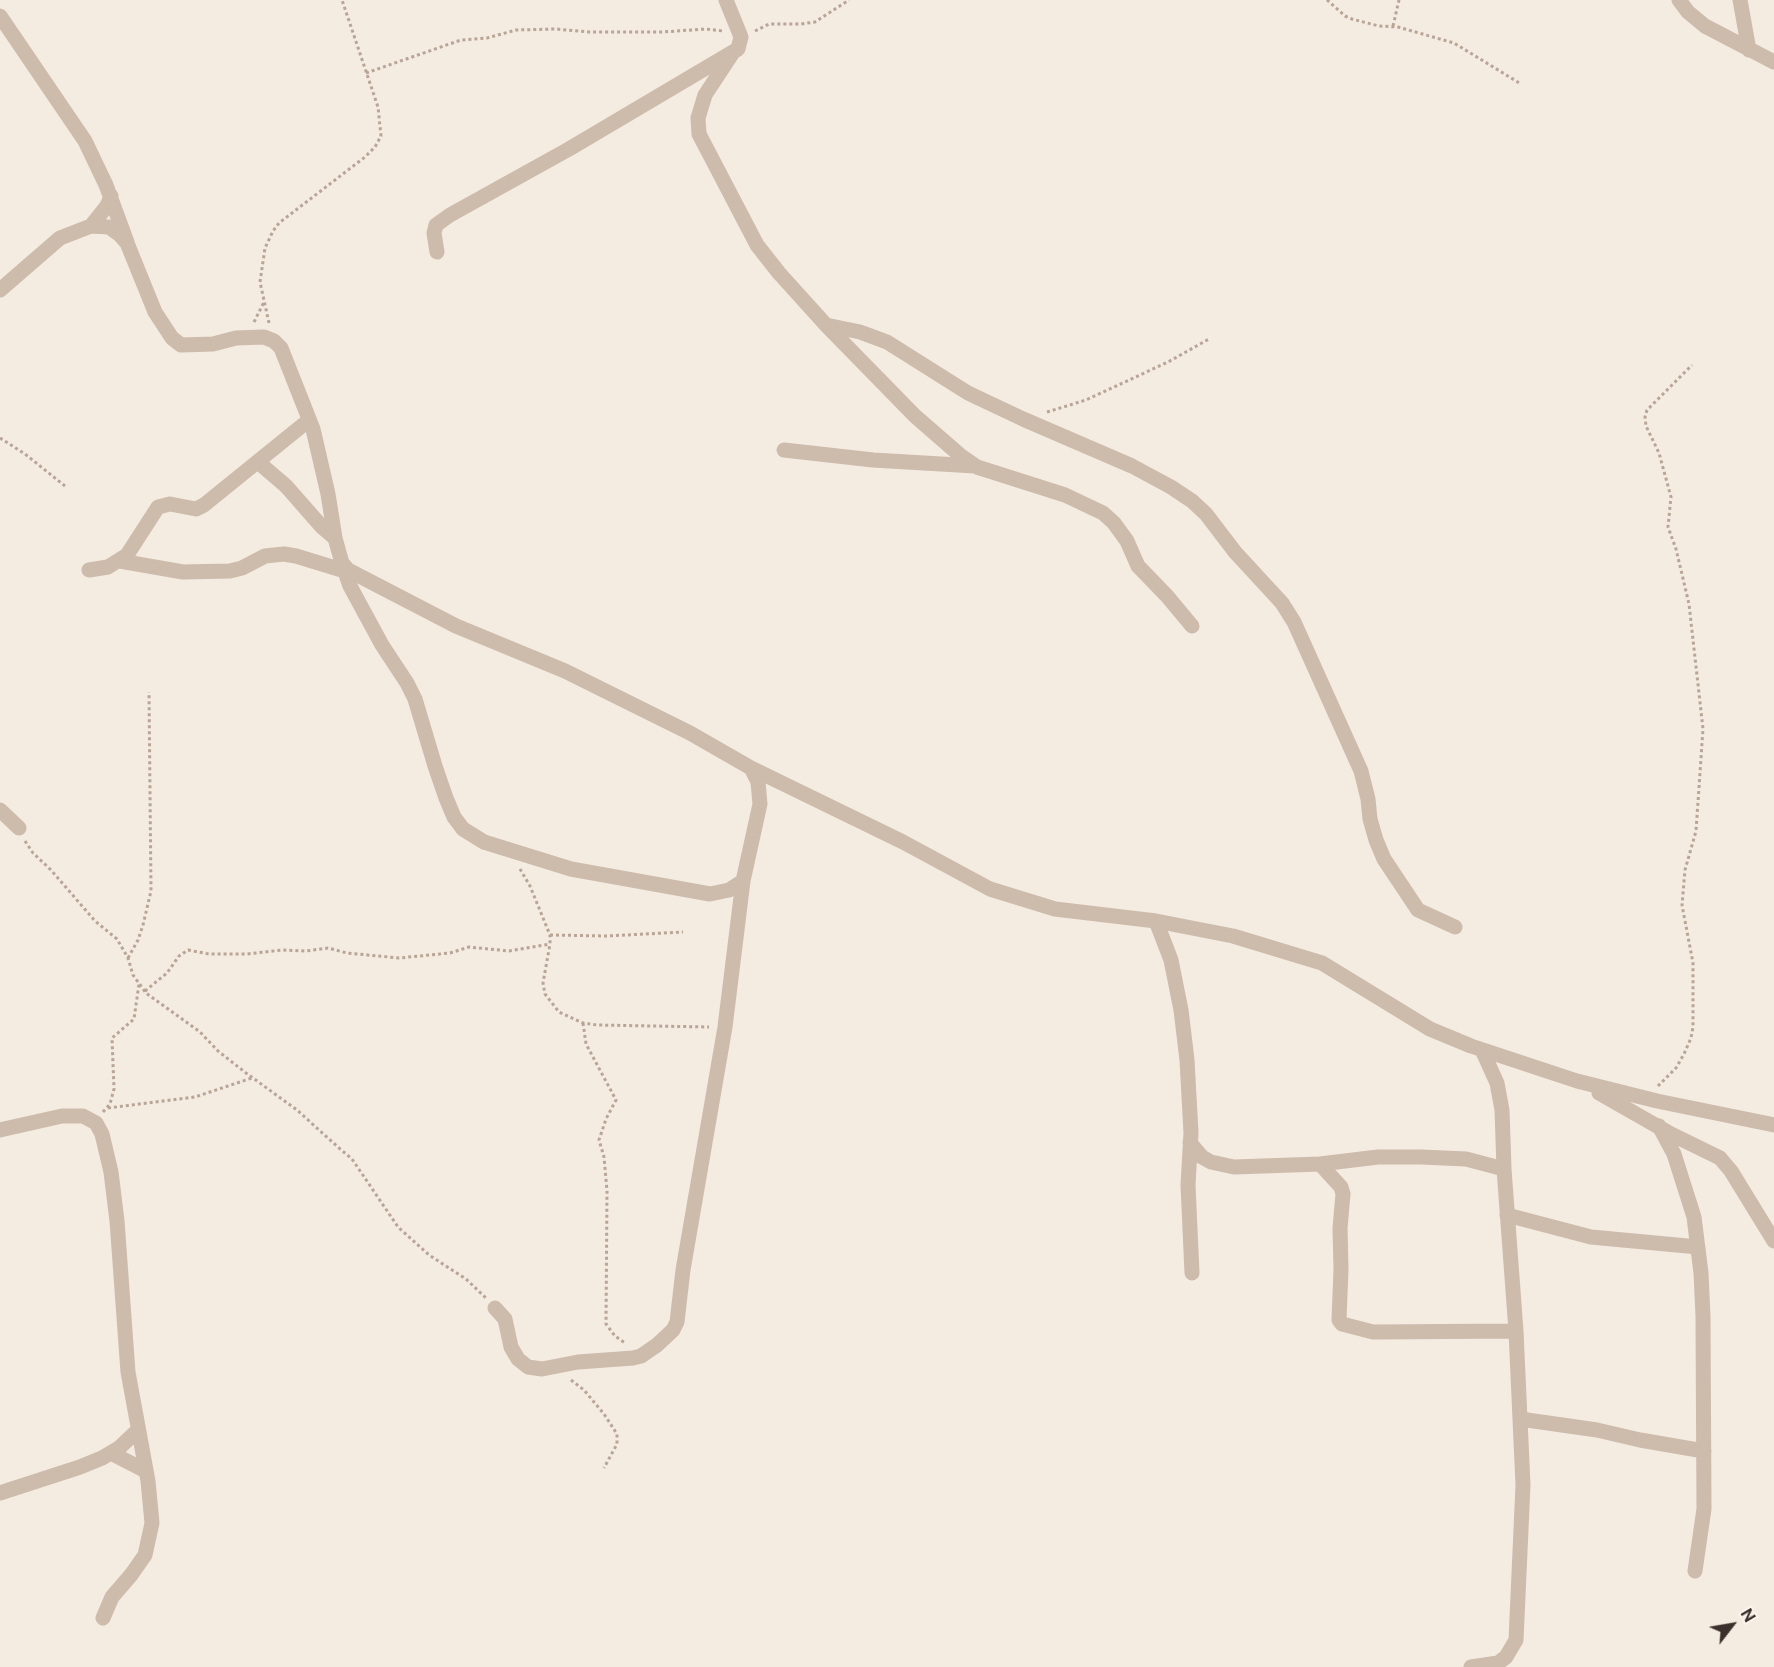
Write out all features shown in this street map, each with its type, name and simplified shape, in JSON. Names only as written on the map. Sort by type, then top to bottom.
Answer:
[{"type":"street","points":[[726,0],[738,45],[705,95],[698,118],[699,134],[757,245],[826,326],[915,416],[961,456],[977,466],[1065,495],[1103,513],[1114,523],[1127,541],[1138,566],[1192,626]]},
{"type":"street","points":[[1679,0],[1688,12],[1704,26],[1774,62]]},
{"type":"street","points":[[1740,0],[1749,50]]},
{"type":"street","points":[[0,16],[85,141],[111,196],[155,312],[171,338],[181,345],[189,346],[213,344],[236,338],[264,337],[274,341],[281,348],[313,429],[335,538],[350,586],[415,699],[435,766],[454,817],[463,829],[484,842],[571,869],[710,894],[729,890],[743,881]]},
{"type":"street","points":[[437,252],[434,233],[436,225],[738,45]]},
{"type":"street","points":[[91,226],[107,206],[111,196]]},
{"type":"street","points":[[0,290],[60,238],[79,229],[91,226],[109,227],[127,243]]},
{"type":"street","points":[[826,326],[860,332],[887,342],[968,393],[1132,466],[1171,487],[1206,514],[1235,552],[1282,603],[1294,622],[1360,771],[1373,830],[1383,859],[1418,910],[1455,927]]},
{"type":"street","points":[[89,570],[108,567],[127,555],[158,507],[170,504],[196,509],[204,505],[309,420]]},
{"type":"street","points":[[784,450],[873,460],[977,466]]},
{"type":"street","points":[[258,462],[286,486],[322,527],[335,538]]},
{"type":"street","points":[[120,561],[183,572],[230,571],[242,568],[265,556],[284,554],[344,567],[354,575],[394,592],[456,626],[565,671],[690,733],[751,768],[903,842],[990,889],[1055,909],[1156,921],[1233,936],[1322,963],[1430,1029],[1482,1050],[1576,1081],[1774,1125]]},
{"type":"street","points":[[495,1308],[504,1319],[518,1359],[528,1367],[542,1369],[578,1362],[641,1356],[673,1330],[677,1322],[683,1270],[725,1027],[743,881],[760,804],[758,782],[751,768]]},
{"type":"street","points":[[0,810],[19,828]]},
{"type":"street","points":[[719,893],[741,902]]},
{"type":"street","points":[[1156,921],[1171,960],[1181,1010],[1187,1060],[1191,1143],[1188,1185],[1192,1273]]},
{"type":"street","points":[[1471,1667],[1498,1663],[1506,1657],[1516,1640],[1523,1485],[1502,1110],[1497,1083],[1482,1050]]},
{"type":"street","points":[[1576,1081],[1720,1158],[1731,1171],[1774,1241]]},
{"type":"street","points":[[0,1130],[62,1116],[83,1116],[96,1123],[102,1134],[111,1172],[117,1221],[128,1372],[146,1471],[152,1523],[147,1548],[139,1564],[112,1597],[103,1618]]},
{"type":"street","points":[[1659,1126],[1679,1167],[1694,1217],[1698,1247],[1703,1316],[1704,1509],[1695,1571]]},
{"type":"street","points":[[1191,1143],[1202,1157],[1211,1162],[1234,1167],[1320,1164],[1378,1157],[1421,1157],[1466,1159],[1504,1169]]},
{"type":"street","points":[[1320,1164],[1341,1186],[1343,1194],[1340,1228],[1342,1252],[1339,1320],[1342,1324],[1373,1332],[1516,1331]]},
{"type":"street","points":[[1507,1215],[1591,1237],[1698,1247]]},
{"type":"street","points":[[1520,1419],[1597,1430],[1704,1451]]},
{"type":"street","points":[[0,1493],[80,1467],[111,1453],[138,1430]]},
{"type":"street","points":[[111,1453],[146,1471]]},
{"type":"path","points":[[274,341],[260,282],[266,248],[273,231],[279,223],[365,157],[375,147],[381,136],[378,107],[342,0]]},
{"type":"path","points":[[366,73],[462,40],[487,38],[516,30],[556,28],[589,32],[662,32],[706,29],[725,31],[738,45],[761,26],[810,24],[849,0]]},
{"type":"path","points":[[1327,0],[1345,16],[1352,19],[1379,26],[1393,26],[1454,43],[1521,84]]},
{"type":"path","points":[[1393,26],[1400,0]]},
{"type":"path","points":[[246,338],[264,302]]},
{"type":"path","points":[[1023,419],[1086,400],[1168,362],[1209,339]]},
{"type":"path","points":[[1647,1098],[1676,1068],[1691,1038],[1693,963],[1682,905],[1684,870],[1696,831],[1703,729],[1689,604],[1676,549],[1668,527],[1671,497],[1659,453],[1645,417],[1647,410],[1692,365]]},
{"type":"path","points":[[0,438],[25,454],[65,486]]},
{"type":"path","points":[[128,958],[143,926],[151,891],[149,692]]},
{"type":"path","points":[[19,828],[33,853],[51,870],[95,921],[117,939],[139,984],[145,991],[155,1001],[200,1032],[218,1051],[252,1078],[297,1110],[352,1159],[398,1227],[429,1254],[482,1292],[495,1308]]},
{"type":"path","points":[[504,848],[530,886],[550,935],[543,983],[545,994],[559,1012],[583,1023],[725,1027]]},
{"type":"path","points":[[550,935],[607,936],[683,932]]},
{"type":"path","points":[[145,991],[167,973],[179,956],[188,950],[226,955],[328,948],[347,953],[399,958],[450,953],[469,947],[509,951],[550,944]]},
{"type":"path","points":[[108,1108],[114,1089],[111,1041],[113,1036],[134,1019],[139,984]]},
{"type":"path","points":[[583,1023],[586,1044],[616,1100],[599,1140],[604,1157],[607,1191],[606,1324],[615,1336],[641,1356]]},
{"type":"path","points":[[87,1118],[108,1108],[195,1097],[252,1078]]},
{"type":"path","points":[[558,1367],[584,1390],[609,1420],[617,1434],[617,1444],[604,1468]]}]
